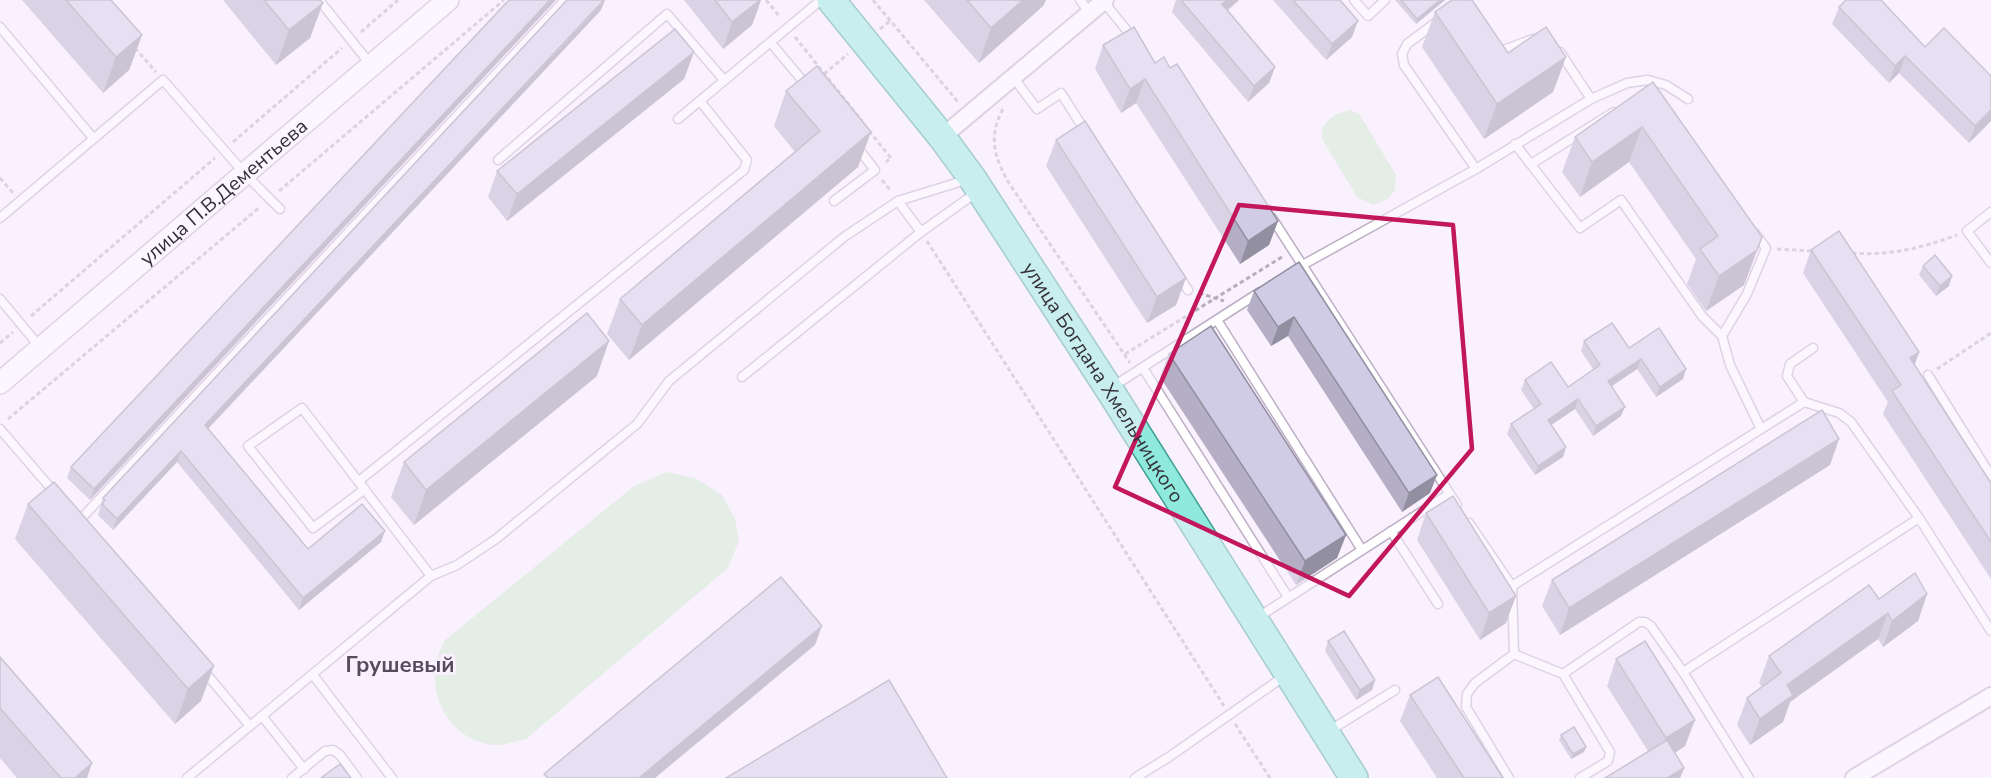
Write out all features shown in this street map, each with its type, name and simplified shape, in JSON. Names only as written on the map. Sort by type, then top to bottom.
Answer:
[{"type":"main road","name":"улица Богдана Хмельницкого","points":[[831,0],[942,137],[976,184],[1109,389],[1354,778]]},
{"type":"street","name":"улица П.В.Дементьева","points":[[0,383],[448,0]]},
{"type":"street","points":[[942,137],[1013,77],[1085,6],[1104,1]]},
{"type":"street","points":[[1854,778],[1991,696]]},
{"type":"lane","points":[[319,0],[372,65]]},
{"type":"lane","points":[[79,521],[565,0]]},
{"type":"lane","points":[[678,119],[822,0]]},
{"type":"lane","points":[[1354,0],[1368,16],[1384,0]]},
{"type":"lane","points":[[1104,1],[1137,43]]},
{"type":"lane","points":[[1449,12],[1407,44],[1402,54],[1404,65],[1476,169]]},
{"type":"lane","points":[[498,160],[668,14],[724,80]]},
{"type":"lane","points":[[0,27],[93,138]]},
{"type":"lane","points":[[1492,42],[1501,50],[1511,49],[1524,41],[1541,37]]},
{"type":"lane","points":[[771,43],[816,97]]},
{"type":"lane","points":[[1555,45],[1591,99]]},
{"type":"lane","points":[[1013,77],[1037,109],[1060,93],[1092,142]]},
{"type":"lane","points":[[0,218],[163,80],[245,174],[280,210]]},
{"type":"lane","points":[[1293,271],[1476,169],[1591,99],[1627,83],[1648,80],[1666,85],[1688,99]]},
{"type":"lane","points":[[431,576],[362,485],[302,408],[248,446],[313,528],[362,485],[744,170],[747,160],[700,101]]},
{"type":"lane","points":[[1531,164],[1608,114],[1618,111]]},
{"type":"lane","points":[[834,201],[875,170],[853,143]]},
{"type":"lane","points":[[1515,144],[1581,228],[1621,200],[1702,316],[1722,336],[1730,364],[1761,429]]},
{"type":"lane","points":[[187,778],[431,576],[457,565],[496,539],[637,424],[669,381],[844,237],[898,201],[976,184]]},
{"type":"lane","points":[[742,377],[921,232],[976,184]]},
{"type":"lane","points":[[898,201],[921,232]]},
{"type":"lane","points":[[1991,212],[1967,231],[1991,263]]},
{"type":"lane","points":[[1268,213],[1449,494],[1512,586],[1514,654]]},
{"type":"lane","points":[[1722,336],[1747,294],[1766,248],[1752,230]]},
{"type":"lane","points":[[1176,271],[1188,290]]},
{"type":"lane","points":[[1109,389],[1266,288]]},
{"type":"lane","points":[[0,299],[41,348]]},
{"type":"lane","points":[[1217,320],[1362,550]]},
{"type":"lane","points":[[1813,348],[1790,364],[1787,376],[1804,402],[1839,413],[1851,422],[1919,518],[1991,632]]},
{"type":"lane","points":[[1139,370],[1288,597]]},
{"type":"lane","points":[[1928,375],[1991,476]]},
{"type":"lane","points":[[1512,586],[1804,402]]},
{"type":"lane","points":[[0,429],[65,504]]},
{"type":"lane","points":[[1254,620],[1449,494]]},
{"type":"lane","points":[[72,513],[86,529]]},
{"type":"lane","points":[[1683,672],[1919,518]]},
{"type":"lane","points":[[1391,531],[1438,604]]},
{"type":"lane","points":[[1563,674],[1639,622],[1645,622],[1651,626],[1683,672],[1749,778]]},
{"type":"lane","points":[[1514,654],[1563,674],[1610,752],[1608,761],[1580,778]]},
{"type":"lane","points":[[1509,778],[1466,707],[1467,694],[1475,683],[1514,654]]},
{"type":"lane","points":[[196,662],[250,726]]},
{"type":"lane","points":[[1135,778],[1169,757],[1288,673]]},
{"type":"lane","points":[[313,675],[392,778]]},
{"type":"lane","points":[[1326,733],[1395,690]]},
{"type":"lane","points":[[262,716],[303,769]]},
{"type":"lane","points":[[292,778],[325,751],[333,750],[340,755],[357,778]]},
{"type":"path","points":[[358,34],[398,0]]},
{"type":"path","points":[[275,194],[504,0]]},
{"type":"path","points":[[766,0],[784,23]]},
{"type":"path","points":[[873,0],[959,104],[967,97]]},
{"type":"path","points":[[795,36],[891,158]]},
{"type":"path","points":[[132,44],[163,80]]},
{"type":"path","points":[[229,145],[346,45]]},
{"type":"path","points":[[824,74],[849,54]]},
{"type":"path","points":[[1005,105],[995,128],[993,145],[998,163],[1009,183],[1125,354],[1139,370]]},
{"type":"path","points":[[28,319],[220,154]]},
{"type":"path","points":[[875,170],[898,201]]},
{"type":"path","points":[[0,178],[20,201]]},
{"type":"path","points":[[7,420],[266,201]]},
{"type":"path","points":[[1844,253],[1877,255],[1928,246],[1967,231]]},
{"type":"path","points":[[921,232],[1270,778]]},
{"type":"path","points":[[1766,248],[1821,252]]},
{"type":"path","points":[[1125,354],[1293,251]]},
{"type":"path","points":[[1188,290],[1239,306]]},
{"type":"path","points":[[0,343],[16,329]]},
{"type":"path","points":[[1928,375],[1991,333]]},
{"type":"highlighted area","points":[[1239,205],[1453,225],[1472,449],[1349,596],[1115,487]]},
{"type":"green space","points":[[1351,110],[1360,115],[1396,175],[1395,190],[1388,199],[1373,205],[1357,197],[1322,139],[1323,127],[1330,119],[1339,113]]},
{"type":"green space","points":[[667,472],[695,478],[722,495],[735,519],[739,541],[728,568],[526,739],[493,745],[466,736],[447,717],[436,692],[436,663],[444,641],[634,486]]},
{"type":"building","points":[[66,0],[111,0],[142,35],[116,57]]},
{"type":"building","points":[[264,0],[320,0],[323,3],[289,30]]},
{"type":"building","points":[[509,0],[550,0],[94,489],[71,467]]},
{"type":"building","points":[[567,0],[604,0],[205,425],[308,549],[362,504],[385,531],[303,598],[181,451],[117,519],[102,504],[105,500],[103,498]]},
{"type":"building","points":[[715,0],[760,0],[732,22]]},
{"type":"building","points":[[967,0],[1023,0],[991,28]]},
{"type":"building","points":[[1181,0],[1227,0],[1222,4],[1275,67],[1254,86]]},
{"type":"building","points":[[1293,0],[1340,0],[1358,21],[1332,44]]},
{"type":"building","points":[[1401,0],[1440,0],[1417,19]]},
{"type":"building","points":[[1452,0],[1472,0],[1508,53],[1546,27],[1566,57],[1497,104],[1435,12]]},
{"type":"building","points":[[1846,0],[1881,0],[1925,47],[1944,28],[1991,76],[1991,110],[1975,126],[1905,56],[1895,66],[1839,7]]},
{"type":"building","points":[[1134,27],[1155,63],[1164,57],[1170,68],[1177,64],[1278,221],[1248,241],[1145,79],[1130,89],[1103,45]]},
{"type":"building","points":[[675,29],[694,52],[517,194],[497,171]]},
{"type":"building","points":[[817,66],[871,132],[642,325],[620,299],[820,131],[786,91]]},
{"type":"building","points":[[1653,82],[1762,237],[1757,250],[1719,276],[1700,249],[1718,236],[1642,127],[1592,162],[1575,137]]},
{"type":"building","points":[[1085,121],[1186,278],[1157,297],[1056,140]]},
{"type":"building","points":[[1839,231],[1919,352],[1910,358],[1991,483],[1991,542],[1892,391],[1901,385],[1811,250]]},
{"type":"building","points":[[1935,255],[1952,276],[1940,286],[1923,266]]},
{"type":"building","points":[[1299,262],[1437,475],[1409,493],[1294,317],[1278,327],[1254,291]]},
{"type":"building","points":[[587,313],[609,341],[426,490],[404,462]]},
{"type":"building","points":[[1612,323],[1629,348],[1659,328],[1686,369],[1660,387],[1641,359],[1608,381],[1625,407],[1596,426],[1578,399],[1548,420],[1566,447],[1538,466],[1511,424],[1541,404],[1525,380],[1551,362],[1568,387],[1600,365],[1584,341]]},
{"type":"building","points":[[1211,326],[1346,535],[1305,561],[1169,354]]},
{"type":"building","points":[[1822,410],[1839,439],[1569,608],[1552,580]]},
{"type":"building","points":[[54,482],[214,666],[188,689],[28,504]]},
{"type":"building","points":[[1453,496],[1516,596],[1489,613],[1426,513]]},
{"type":"building","points":[[1915,573],[1927,594],[1892,621],[1888,613],[1787,685],[1793,695],[1760,719],[1747,698],[1781,673],[1769,656],[1869,585],[1879,599]]},
{"type":"building","points":[[781,577],[822,626],[639,778],[548,778],[544,774]]},
{"type":"building","points":[[1344,631],[1375,680],[1360,690],[1328,641]]},
{"type":"building","points":[[1645,641],[1695,720],[1666,738],[1616,659]]},
{"type":"building","points":[[0,657],[92,763],[75,778],[61,778],[0,708]]},
{"type":"building","points":[[1438,677],[1503,778],[1464,778],[1410,695]]},
{"type":"building","points":[[889,680],[947,778],[726,778]]},
{"type":"building","points":[[1574,727],[1586,747],[1573,754],[1561,735]]},
{"type":"building","points":[[1667,740],[1684,768],[1667,778],[1605,778]]},
{"type":"building","points":[[340,764],[351,778],[321,778]]},
{"type":"district","name":"Грушевый","points":[[400,665]]}]
